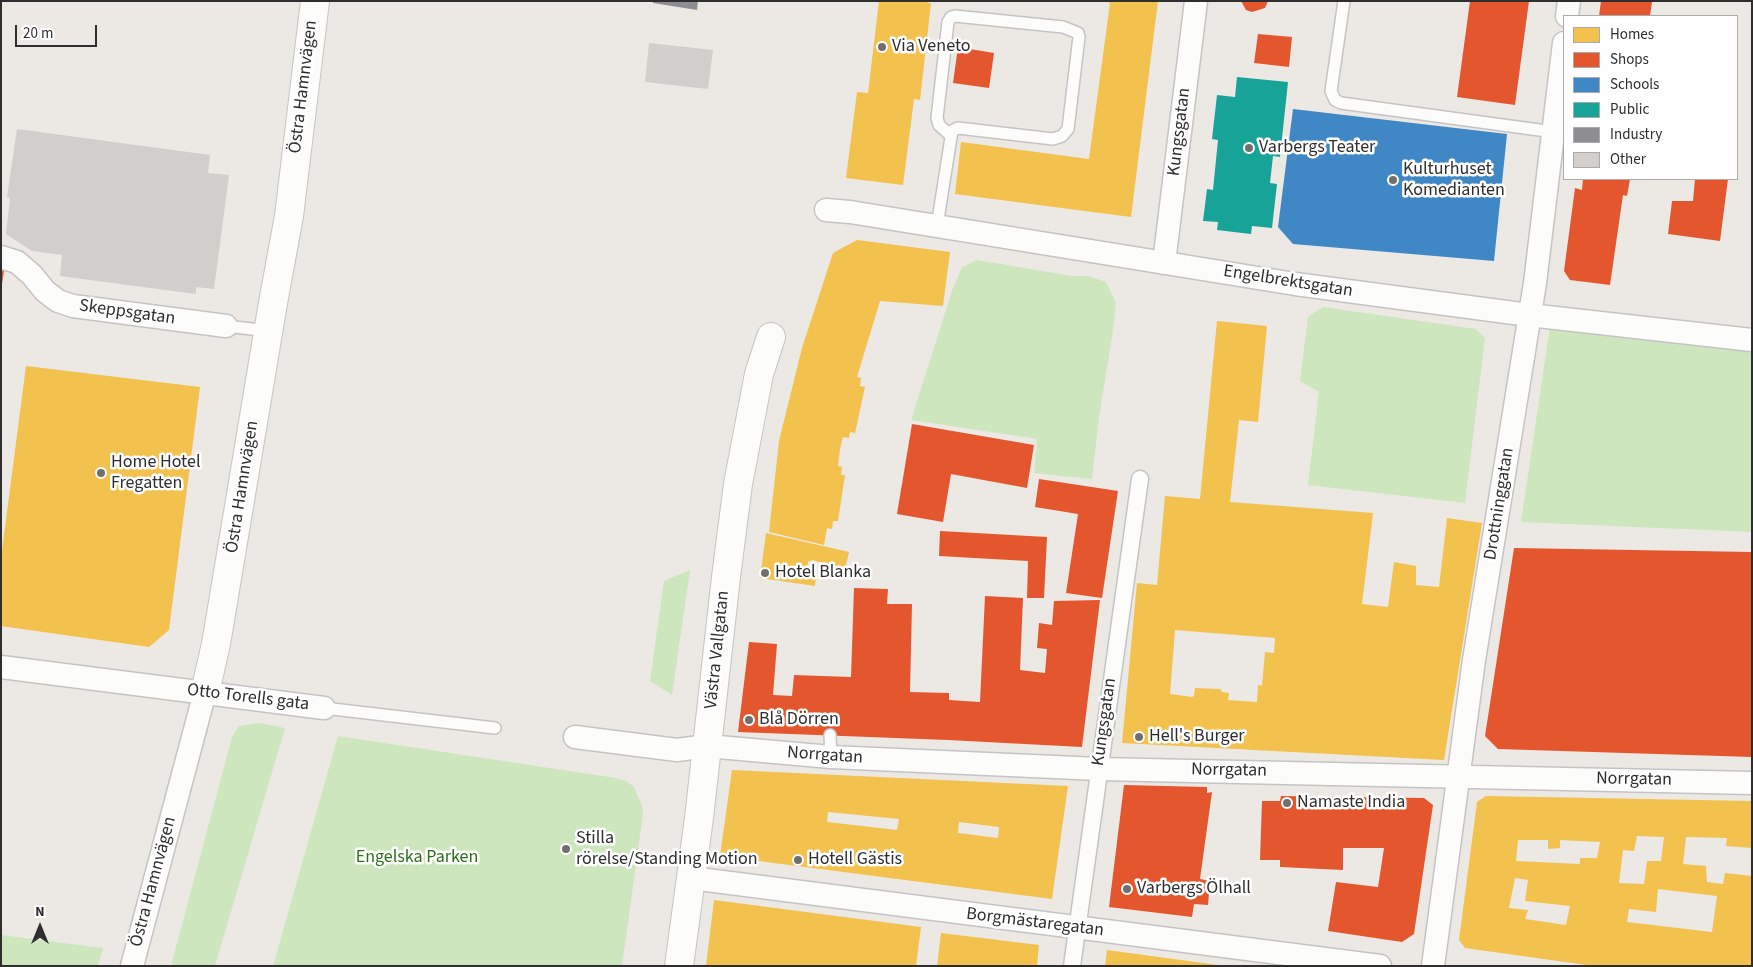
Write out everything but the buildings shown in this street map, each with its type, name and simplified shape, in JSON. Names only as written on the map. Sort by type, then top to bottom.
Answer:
[{"type":"street","name":"Östra Hamnvägen","points":[[132,966],[216,644],[289,216],[315,1]]},
{"type":"street","name":"Kungsgatan","points":[[1164,263],[1196,1]]},
{"type":"street","points":[[1567,15],[1569,1]]},
{"type":"street","name":"Drottninggatan","points":[[1432,966],[1474,660],[1535,283],[1563,52]]},
{"type":"street","name":"Engelbrektsgatan","points":[[826,210],[850,212],[1295,284],[1529,316],[1752,340]]},
{"type":"street","name":"Skeppsgatan","points":[[1,257],[18,262],[45,291],[58,301],[73,306],[226,326]]},
{"type":"street","name":"Västra Vallgatan","points":[[679,966],[738,484],[759,374],[771,336]]},
{"type":"street","name":"Kungsgatan","points":[[1072,966],[1140,479]]},
{"type":"street","name":"Otto Torells gata","points":[[1,667],[324,708]]},
{"type":"street","points":[[575,737],[677,750],[707,746]]},
{"type":"street","name":"Norrgatan","points":[[707,746],[831,757],[1099,769],[1458,775],[1752,783]]},
{"type":"street","name":"Borgmästaregatan","points":[[691,878],[1380,966]]},
{"type":"lane","points":[[1344,1],[1331,91],[1335,100],[1341,103],[1554,132]]},
{"type":"lane","points":[[937,226],[952,131],[958,128],[1053,139],[1062,136],[1068,129],[1078,33],[1063,27],[951,17],[948,22],[937,118],[940,125],[950,135]]},
{"type":"lane","name":"Skeppsgatan","points":[[226,326],[269,332]]},
{"type":"lane","name":"Otto Torells gata","points":[[324,708],[495,728]]},
{"type":"lane","points":[[830,735],[831,757]]},
{"type":"green space","points":[[977,260],[1072,276],[1088,276],[1106,282],[1116,303],[1092,479],[1034,473],[1037,439],[911,420],[953,288],[962,267]]},
{"type":"green space","points":[[1323,307],[1476,329],[1485,338],[1465,503],[1308,485],[1319,392],[1300,381],[1308,317]]},
{"type":"green space","points":[[1550,326],[1752,351],[1752,532],[1521,522]]},
{"type":"green space","points":[[690,570],[672,695],[650,681],[664,581]]},
{"type":"green space","points":[[259,723],[285,728],[215,966],[171,966],[232,737],[239,726]]},
{"type":"green space","name":"Engelska Parken","points":[[338,736],[616,778],[626,781],[634,787],[642,805],[643,814],[622,966],[273,966]]},
{"type":"green space","points":[[1,935],[103,948],[98,966],[1,966]]},
{"type":"place","name":"Via Veneto","points":[[882,47]]},
{"type":"place","name":"Varbergs Teater","points":[[1249,148]]},
{"type":"place","name":"Kulturhuset Komedianten","points":[[1393,180]]},
{"type":"place","name":"Home Hotel Fregatten","points":[[101,473]]},
{"type":"place","name":"Hotel Blanka","points":[[765,573]]},
{"type":"place","name":"Blå Dörren","points":[[749,720]]},
{"type":"place","name":"Hell's Burger","points":[[1139,737]]},
{"type":"place","name":"Namaste India","points":[[1287,803]]},
{"type":"place","name":"Stilla rörelse/Standing Motion","points":[[566,849]]},
{"type":"place","name":"Hotell Gästis","points":[[798,860]]},
{"type":"place","name":"Varbergs Ölhall","points":[[1127,889]]}]
